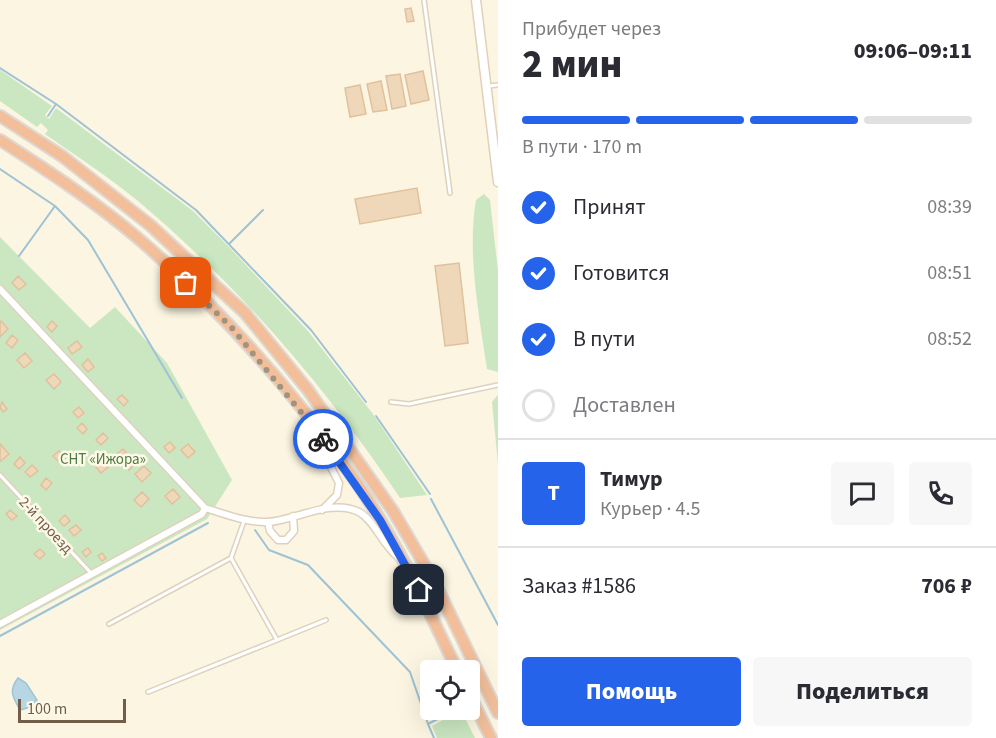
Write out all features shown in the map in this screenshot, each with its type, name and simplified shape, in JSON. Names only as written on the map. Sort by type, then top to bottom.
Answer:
[{"type":"highway","points":[[0,116],[62,156],[150,225],[245,313],[308,390],[393,511],[434,581],[498,713]]},
{"type":"highway","points":[[0,140],[51,172],[139,239],[232,328],[356,482],[402,560],[452,660]]},
{"type":"highway","points":[[480,716],[491,738]]},
{"type":"street","points":[[476,0],[498,182]]},
{"type":"street","points":[[0,289],[205,508],[244,519],[268,522],[345,507],[363,514],[382,541],[402,560]]},
{"type":"street","points":[[318,432],[321,448],[339,483],[337,495],[322,510]]},
{"type":"street","points":[[0,624],[202,514],[205,508]]},
{"type":"street","points":[[268,522],[273,536],[278,540],[286,540],[294,531],[293,516]]},
{"type":"lane","points":[[424,0],[450,193]]},
{"type":"lane","points":[[486,86],[498,85]]},
{"type":"lane","points":[[391,402],[409,404],[498,385]]},
{"type":"lane","name":"2-й проезд","points":[[0,475],[93,574]]},
{"type":"lane","points":[[109,624],[231,558],[240,537],[244,519]]},
{"type":"lane","points":[[231,558],[277,640]]},
{"type":"lane","points":[[148,692],[326,620]]},
{"type":"green space","points":[[0,70],[52,106],[45,115],[49,119],[56,108],[193,211],[308,331],[373,414],[427,495],[400,498],[342,417],[280,340],[212,268],[176,234],[127,192],[45,134],[48,130],[41,123],[37,127],[0,101]]},
{"type":"green space","points":[[484,194],[490,200],[498,271],[498,372],[487,369],[473,263],[476,200]]},
{"type":"green space","name":"СНТ «Ижора»","points":[[0,237],[90,328],[115,307],[167,363],[232,480],[207,519],[0,630]]},
{"type":"green space","points":[[498,395],[498,464],[492,402]]},
{"type":"green space","points":[[443,720],[466,720],[475,738],[437,738],[432,726]]},
{"type":"water","points":[[18,678],[26,683],[37,700],[27,708],[20,710],[12,690]]},
{"type":"building","points":[[411,8],[414,21],[407,22],[405,9]]},
{"type":"building","points":[[423,71],[429,100],[411,104],[405,75]]},
{"type":"building","points":[[400,74],[406,106],[392,109],[386,76]]},
{"type":"building","points":[[381,81],[387,110],[373,112],[367,84]]},
{"type":"building","points":[[360,85],[366,114],[350,117],[345,88]]},
{"type":"building","points":[[417,188],[421,213],[360,224],[355,199]]},
{"type":"building","points":[[459,263],[468,343],[445,346],[435,266]]},
{"type":"building","points":[[18,276],[26,284],[19,290],[12,283]]},
{"type":"building","points":[[52,321],[57,326],[52,332],[47,327]]},
{"type":"building","points":[[0,322],[8,329],[0,337]]},
{"type":"building","points":[[12,335],[18,340],[12,348],[6,343]]},
{"type":"building","points":[[77,341],[82,347],[72,354],[68,348]]},
{"type":"building","points":[[25,353],[32,361],[24,368],[17,360]]},
{"type":"building","points":[[88,359],[94,367],[88,372],[82,365]]},
{"type":"building","points":[[54,374],[61,382],[54,389],[46,380]]},
{"type":"building","points":[[122,395],[128,401],[124,406],[117,399]]},
{"type":"building","points":[[2,402],[7,409],[3,412],[0,407]]},
{"type":"building","points":[[79,407],[84,413],[78,418],[73,412]]},
{"type":"building","points":[[82,423],[87,429],[83,434],[77,428]]},
{"type":"building","points":[[103,433],[108,438],[101,445],[96,440]]},
{"type":"building","points":[[170,442],[175,448],[169,453],[164,447]]},
{"type":"building","points":[[0,444],[9,454],[1,461],[0,461]]},
{"type":"building","points":[[188,444],[195,452],[188,458],[181,450]]},
{"type":"building","points":[[123,449],[126,452],[120,457],[117,454]]},
{"type":"building","points":[[59,451],[64,456],[58,461],[53,456]]},
{"type":"building","points":[[20,457],[25,463],[19,469],[14,464]]},
{"type":"building","points":[[130,457],[136,463],[129,470],[122,464]]},
{"type":"building","points":[[103,461],[108,467],[101,473],[96,467]]},
{"type":"building","points":[[32,465],[38,471],[30,477],[25,472]]},
{"type":"building","points":[[144,466],[151,473],[142,482],[135,474]]},
{"type":"building","points":[[46,478],[52,483],[46,490],[41,485]]},
{"type":"building","points":[[173,489],[180,497],[172,504],[165,496]]},
{"type":"building","points":[[142,492],[149,499],[141,507],[134,500]]},
{"type":"building","points":[[10,510],[17,516],[12,520],[6,514]]},
{"type":"building","points":[[65,515],[70,521],[64,526],[59,521]]},
{"type":"building","points":[[76,525],[81,530],[74,536],[69,530]]},
{"type":"building","points":[[88,548],[91,552],[86,557],[82,552]]},
{"type":"building","points":[[40,549],[45,554],[40,559],[34,554]]},
{"type":"building","points":[[102,553],[106,558],[102,561],[98,556]]},
{"type":"waterway","points":[[0,68],[56,104],[196,210],[311,330],[366,402]]},
{"type":"waterway","points":[[48,116],[56,104]]},
{"type":"waterway","points":[[0,169],[55,206]]},
{"type":"waterway","points":[[19,256],[55,206],[88,240],[182,398]]},
{"type":"waterway","points":[[229,244],[263,210]]},
{"type":"waterway","points":[[376,416],[430,494]]},
{"type":"waterway","points":[[431,499],[498,625]]},
{"type":"waterway","points":[[0,636],[208,523]]},
{"type":"waterway","points":[[255,530],[269,550],[308,565],[410,672],[428,724]]},
{"type":"waterway","points":[[434,738],[428,724],[436,720]]},
{"type":"way so far","points":[[186,283],[232,328],[323,439]]},
{"type":"route","points":[[323,439],[356,482],[419,590]]}]
